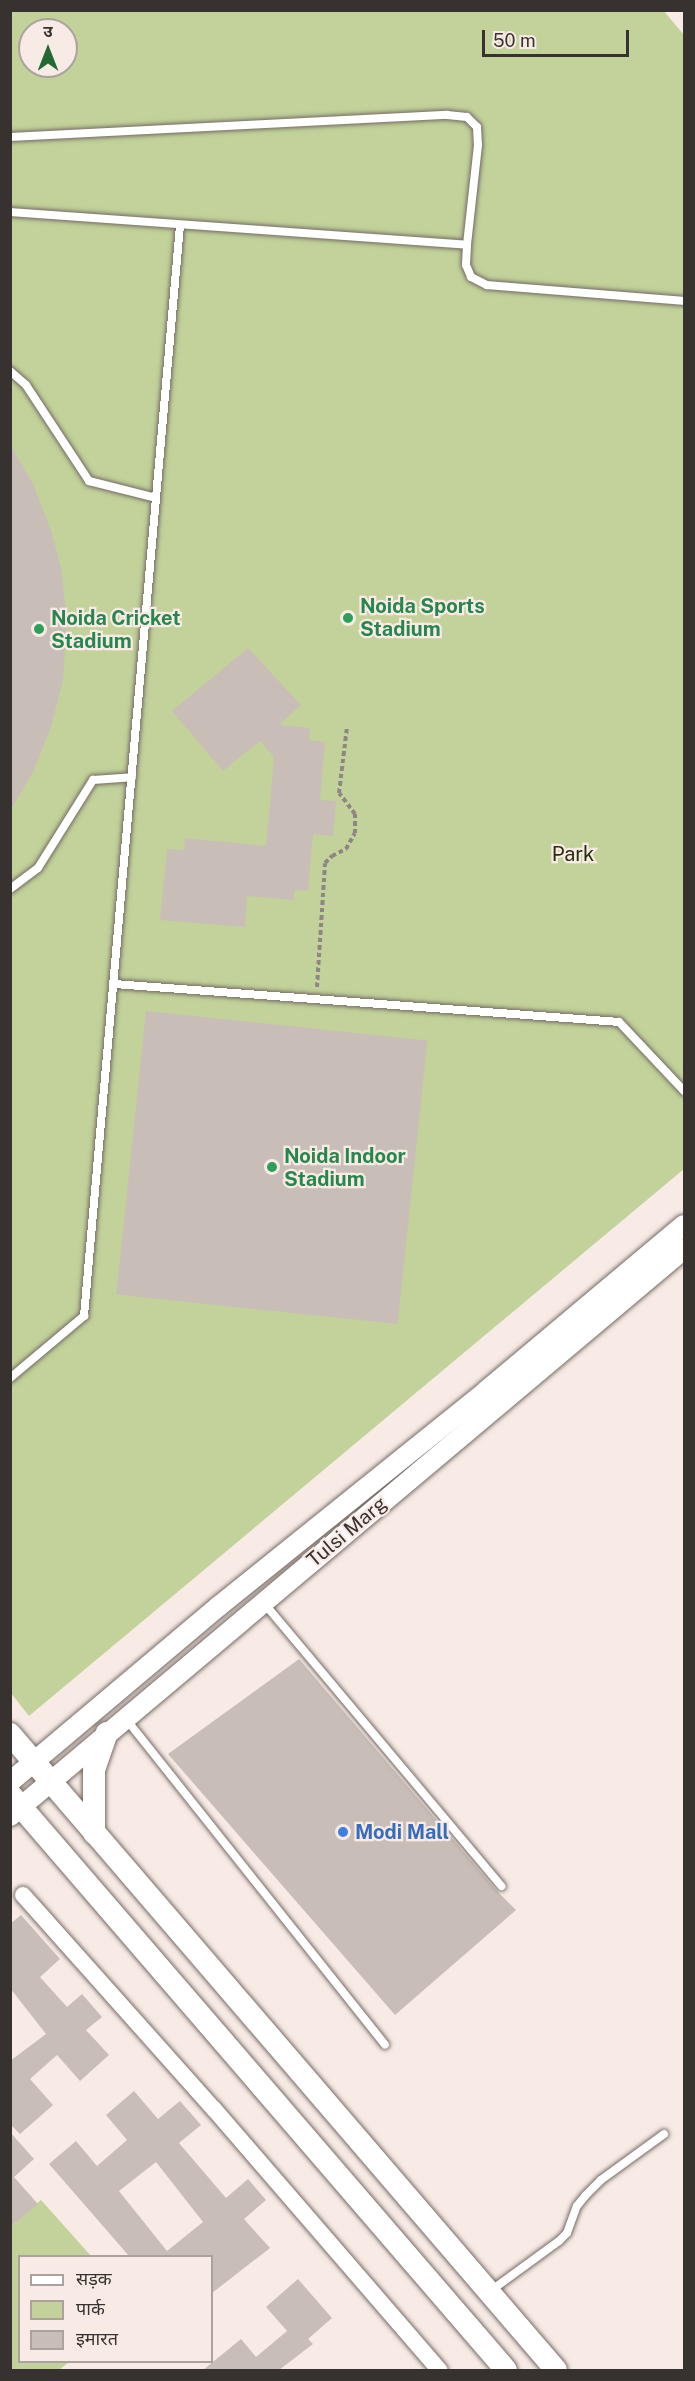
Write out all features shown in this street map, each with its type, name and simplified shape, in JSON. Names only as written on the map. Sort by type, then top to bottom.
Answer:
[{"type":"main road","points":[[94,1833],[94,1770],[106,1733]]},
{"type":"main road","points":[[10,1734],[556,2370]]},
{"type":"main road","points":[[14,1805],[506,2370]]},
{"type":"street","name":"Tulsi Marg","points":[[10,1782],[219,1606],[486,1391],[684,1225]]},
{"type":"street","name":"Tulsi Marg","points":[[14,1805],[50,1781],[684,1249]]},
{"type":"street","points":[[23,1896],[214,2109],[439,2370]]},
{"type":"lane","points":[[10,137],[447,115],[467,117],[477,127],[478,145],[467,246],[466,265],[471,277],[487,285],[684,301]]},
{"type":"lane","points":[[10,212],[467,246]]},
{"type":"lane","points":[[10,1378],[84,1316],[180,225]]},
{"type":"lane","points":[[10,371],[26,385],[89,482],[156,498]]},
{"type":"lane","points":[[10,889],[38,868],[93,780],[132,777]]},
{"type":"lane","points":[[114,984],[316,997],[619,1022],[684,1091]]},
{"type":"lane","points":[[262,1602],[501,1886]]},
{"type":"lane","points":[[125,1717],[385,2045]]},
{"type":"lane","points":[[489,2292],[559,2241],[567,2233],[585,2195],[601,2180],[664,2134]]},
{"type":"path","points":[[316,997],[325,863],[332,856],[346,849],[355,833],[355,814],[339,793],[347,727]]},
{"type":"green space","name":"Noida Sports Stadium","points":[[663,10],[684,35],[684,1169],[29,1716],[10,1692],[10,11]]},
{"type":"green space","points":[[41,2200],[90,2255],[18,2255],[18,2363],[68,2363],[59,2370],[11,2370],[10,2227]]},
{"type":"building","name":"Noida Cricket Stadium","points":[[10,444],[33,484],[52,533],[61,568],[67,620],[63,680],[51,727],[33,772],[10,811]]},
{"type":"building","points":[[248,648],[301,705],[279,725],[310,728],[309,740],[325,742],[320,800],[336,801],[333,836],[313,834],[308,891],[295,890],[294,900],[247,896],[245,927],[160,920],[167,849],[184,850],[185,838],[266,846],[274,757],[260,741],[223,771],[172,711]]},
{"type":"building","name":"Noida Indoor Stadium","points":[[146,1011],[427,1041],[398,1324],[116,1294]]},
{"type":"building","name":"Modi Mall","points":[[299,1659],[496,1890],[516,1910],[395,2015],[168,1754]]},
{"type":"building","points":[[21,1915],[60,1959],[40,1977],[67,2007],[82,1994],[102,2017],[86,2030],[109,2055],[80,2081],[57,2055],[30,2079],[53,2105],[20,2134],[10,2124],[10,2061],[46,2034],[10,1988],[10,1924]]},
{"type":"building","points":[[134,2091],[158,2119],[180,2101],[201,2125],[179,2143],[226,2198],[248,2179],[266,2200],[244,2219],[270,2248],[213,2292],[213,2255],[128,2255],[49,2164],[76,2141],[97,2166],[127,2140],[106,2115]],"holes":[[[156,2162],[203,2222],[167,2251],[119,2191]]]},
{"type":"building","points":[[10,2132],[34,2159],[14,2177],[38,2204],[10,2227]]},
{"type":"building","points":[[298,2279],[332,2318],[308,2339],[313,2344],[279,2370],[203,2370],[241,2339],[256,2357],[287,2331],[266,2307]]},
{"type":"place","name":"Noida Sports Stadium","points":[[348,618]]},
{"type":"place","name":"Noida Cricket Stadium","points":[[39,629]]},
{"type":"place","name":"Noida Indoor Stadium","points":[[272,1167]]},
{"type":"place","name":"Modi Mall","points":[[343,1832]]},
{"type":"park label","name":"Park","points":[[573,854]]}]
